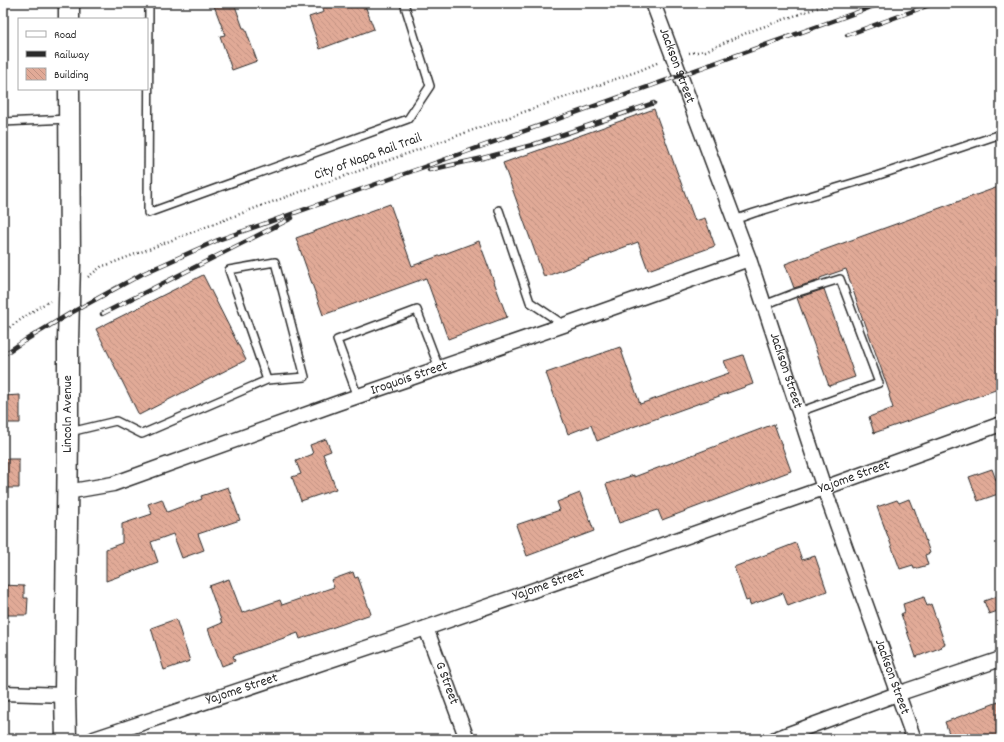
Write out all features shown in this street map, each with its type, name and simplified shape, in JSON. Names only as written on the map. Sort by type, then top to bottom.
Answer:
[{"type":"main road","points":[[69,3],[69,18]]},
{"type":"main road","name":"Lincoln Avenue","points":[[66,739],[65,694],[70,263],[69,90]]},
{"type":"street","name":"Jackson Street","points":[[654,3],[749,259],[824,488],[914,739]]},
{"type":"street","name":"Iroquois Street","points":[[67,492],[113,484],[358,396],[749,259]]},
{"type":"street","name":"Yajome Street","points":[[94,739],[426,628],[1001,424]]},
{"type":"street","name":"G Street","points":[[426,628],[466,739]]},
{"type":"street","points":[[775,739],[897,694],[1001,659]]},
{"type":"street","points":[[3,693],[65,694]]},
{"type":"lane","points":[[149,3],[148,213],[408,119],[430,86],[404,3]]},
{"type":"lane","points":[[3,122],[69,119]]},
{"type":"lane","points":[[734,220],[876,176],[1001,134]]},
{"type":"lane","points":[[499,210],[530,302],[564,325]]},
{"type":"lane","points":[[68,433],[116,421],[142,434],[267,380],[306,377],[274,262],[229,270],[267,380]]},
{"type":"lane","points":[[764,305],[795,293],[840,279],[879,383],[799,412]]},
{"type":"lane","points":[[358,396],[337,340],[417,310],[439,368]]},
{"type":"path","points":[[685,54],[705,50],[751,31],[831,3]]},
{"type":"path","name":"City of Napa Rail Trail","points":[[92,274],[102,266],[251,210],[597,86],[654,64]]},
{"type":"path","points":[[3,332],[39,307]]},
{"type":"building","points":[[213,3],[234,3],[257,61],[232,70],[220,36],[225,35]]},
{"type":"building","points":[[321,3],[364,3],[374,29],[320,49],[309,17],[324,12]]},
{"type":"building","points":[[654,109],[695,221],[705,218],[715,246],[648,270],[638,242],[544,277],[503,163]]},
{"type":"building","points":[[1001,186],[1001,388],[874,433],[869,417],[893,408],[890,394],[846,269],[820,278],[820,280],[794,288],[785,264]]},
{"type":"building","points":[[390,204],[412,266],[479,241],[507,317],[448,339],[426,278],[323,315],[296,238]]},
{"type":"building","points":[[203,275],[246,360],[139,415],[96,329]]},
{"type":"building","points":[[824,289],[855,377],[829,386],[797,298]]},
{"type":"building","points":[[620,347],[640,404],[729,373],[724,361],[743,355],[753,384],[597,441],[591,425],[568,434],[546,373]]},
{"type":"building","points":[[20,395],[20,423],[3,423],[3,396]]},
{"type":"building","points":[[774,424],[791,471],[662,520],[658,510],[619,523],[606,484],[634,475],[634,477]]},
{"type":"building","points":[[326,439],[331,451],[323,454],[336,489],[301,501],[292,477],[301,474],[296,461],[313,454],[310,445]]},
{"type":"building","points":[[4,459],[19,459],[19,488],[3,488]]},
{"type":"building","points":[[992,469],[1001,493],[978,501],[969,477]]},
{"type":"building","points":[[228,487],[240,520],[198,534],[204,550],[182,558],[173,534],[151,542],[158,562],[106,581],[106,549],[122,543],[122,524],[152,514],[148,504],[162,499],[167,512],[202,499],[201,496]]},
{"type":"building","points":[[580,493],[594,531],[527,556],[516,525],[560,510],[557,502]]},
{"type":"building","points":[[909,499],[913,509],[914,508],[930,553],[925,555],[928,565],[914,569],[913,565],[900,569],[877,507],[897,500],[899,503]]},
{"type":"building","points":[[796,543],[802,560],[815,556],[827,591],[788,606],[783,593],[750,605],[749,600],[746,601],[734,567]]},
{"type":"building","points":[[353,572],[355,578],[358,577],[371,614],[300,639],[298,633],[233,656],[235,661],[222,666],[208,629],[222,623],[209,586],[229,579],[242,613],[280,600],[282,605],[334,587],[331,580]]},
{"type":"building","points":[[3,585],[24,586],[24,598],[28,598],[27,615],[3,615]]},
{"type":"building","points":[[1001,595],[1001,610],[989,614],[984,601]]},
{"type":"building","points":[[924,597],[927,606],[931,604],[945,644],[941,646],[942,647],[916,657],[901,614],[905,612],[903,604]]},
{"type":"building","points":[[176,619],[190,661],[164,670],[151,628]]},
{"type":"building","points":[[1001,701],[1001,739],[951,739],[945,722]]},
{"type":"railway","points":[[3,355],[69,314],[142,274],[218,240],[883,3]]},
{"type":"railway","points":[[847,35],[935,3]]},
{"type":"railway","points":[[429,170],[532,145],[654,103]]},
{"type":"railway","points":[[102,314],[292,218]]}]
